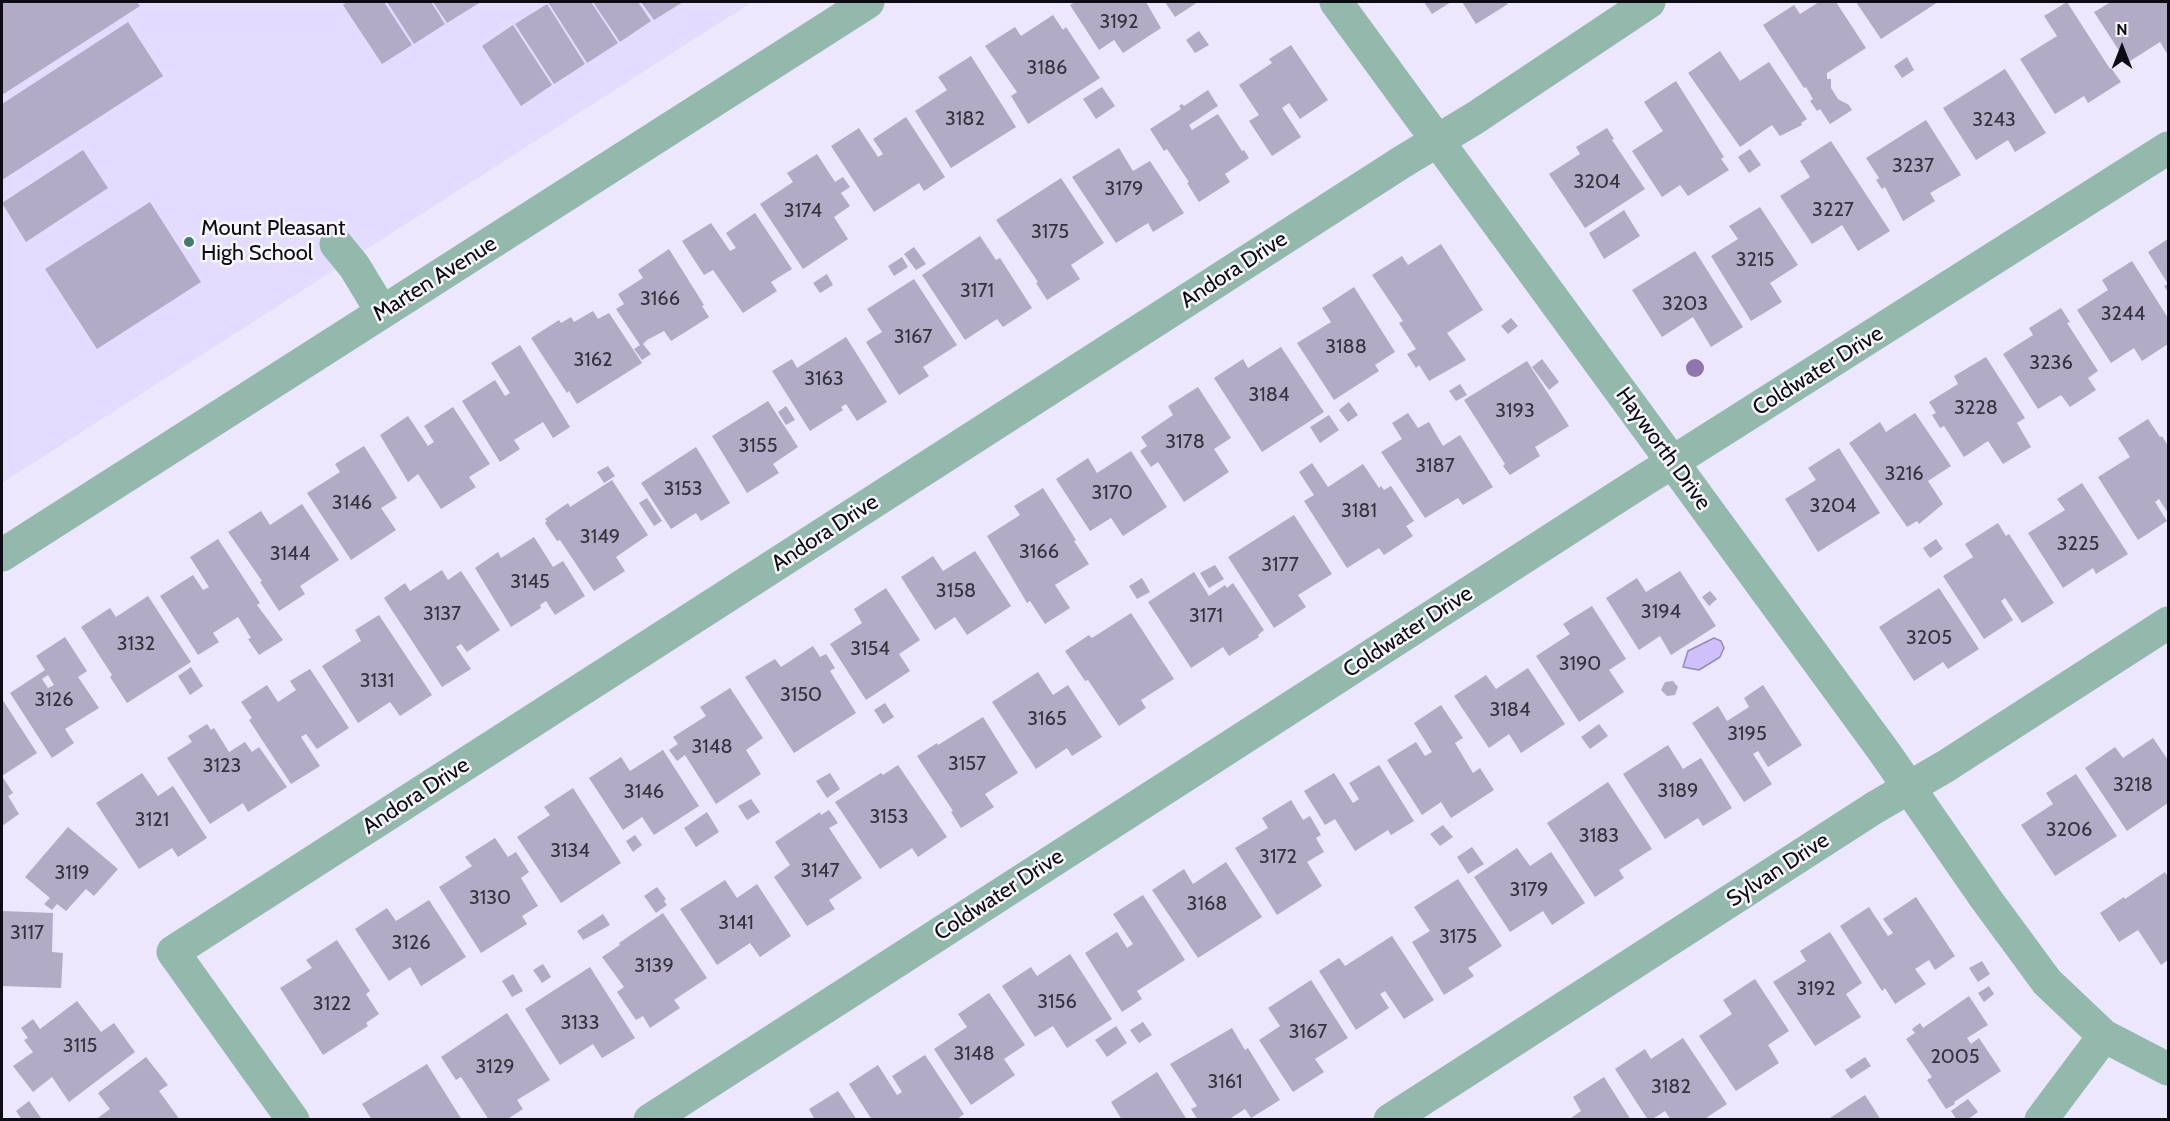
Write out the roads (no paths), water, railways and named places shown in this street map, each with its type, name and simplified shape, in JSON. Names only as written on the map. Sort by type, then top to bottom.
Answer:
[{"type":"street","name":"Marten Avenue","points":[[2,555],[868,2]]},
{"type":"street","name":"Hayworth Drive","points":[[1336,2],[1673,462],[2047,982],[2104,1036]]},
{"type":"street","name":"Andora Drive","points":[[293,1119],[173,952],[1437,141],[1649,2]]},
{"type":"street","name":"Coldwater Drive","points":[[650,1119],[1673,462],[2169,148]]},
{"type":"street","points":[[336,244],[354,266],[382,312]]},
{"type":"street","name":"Sylvan Drive","points":[[1390,1119],[1874,808],[1946,766],[2169,623]]},
{"type":"street","points":[[2041,1119],[2104,1036],[2169,1069]]},
{"type":"place","name":"Mount Pleasant High School","points":[[189,242]]}]
